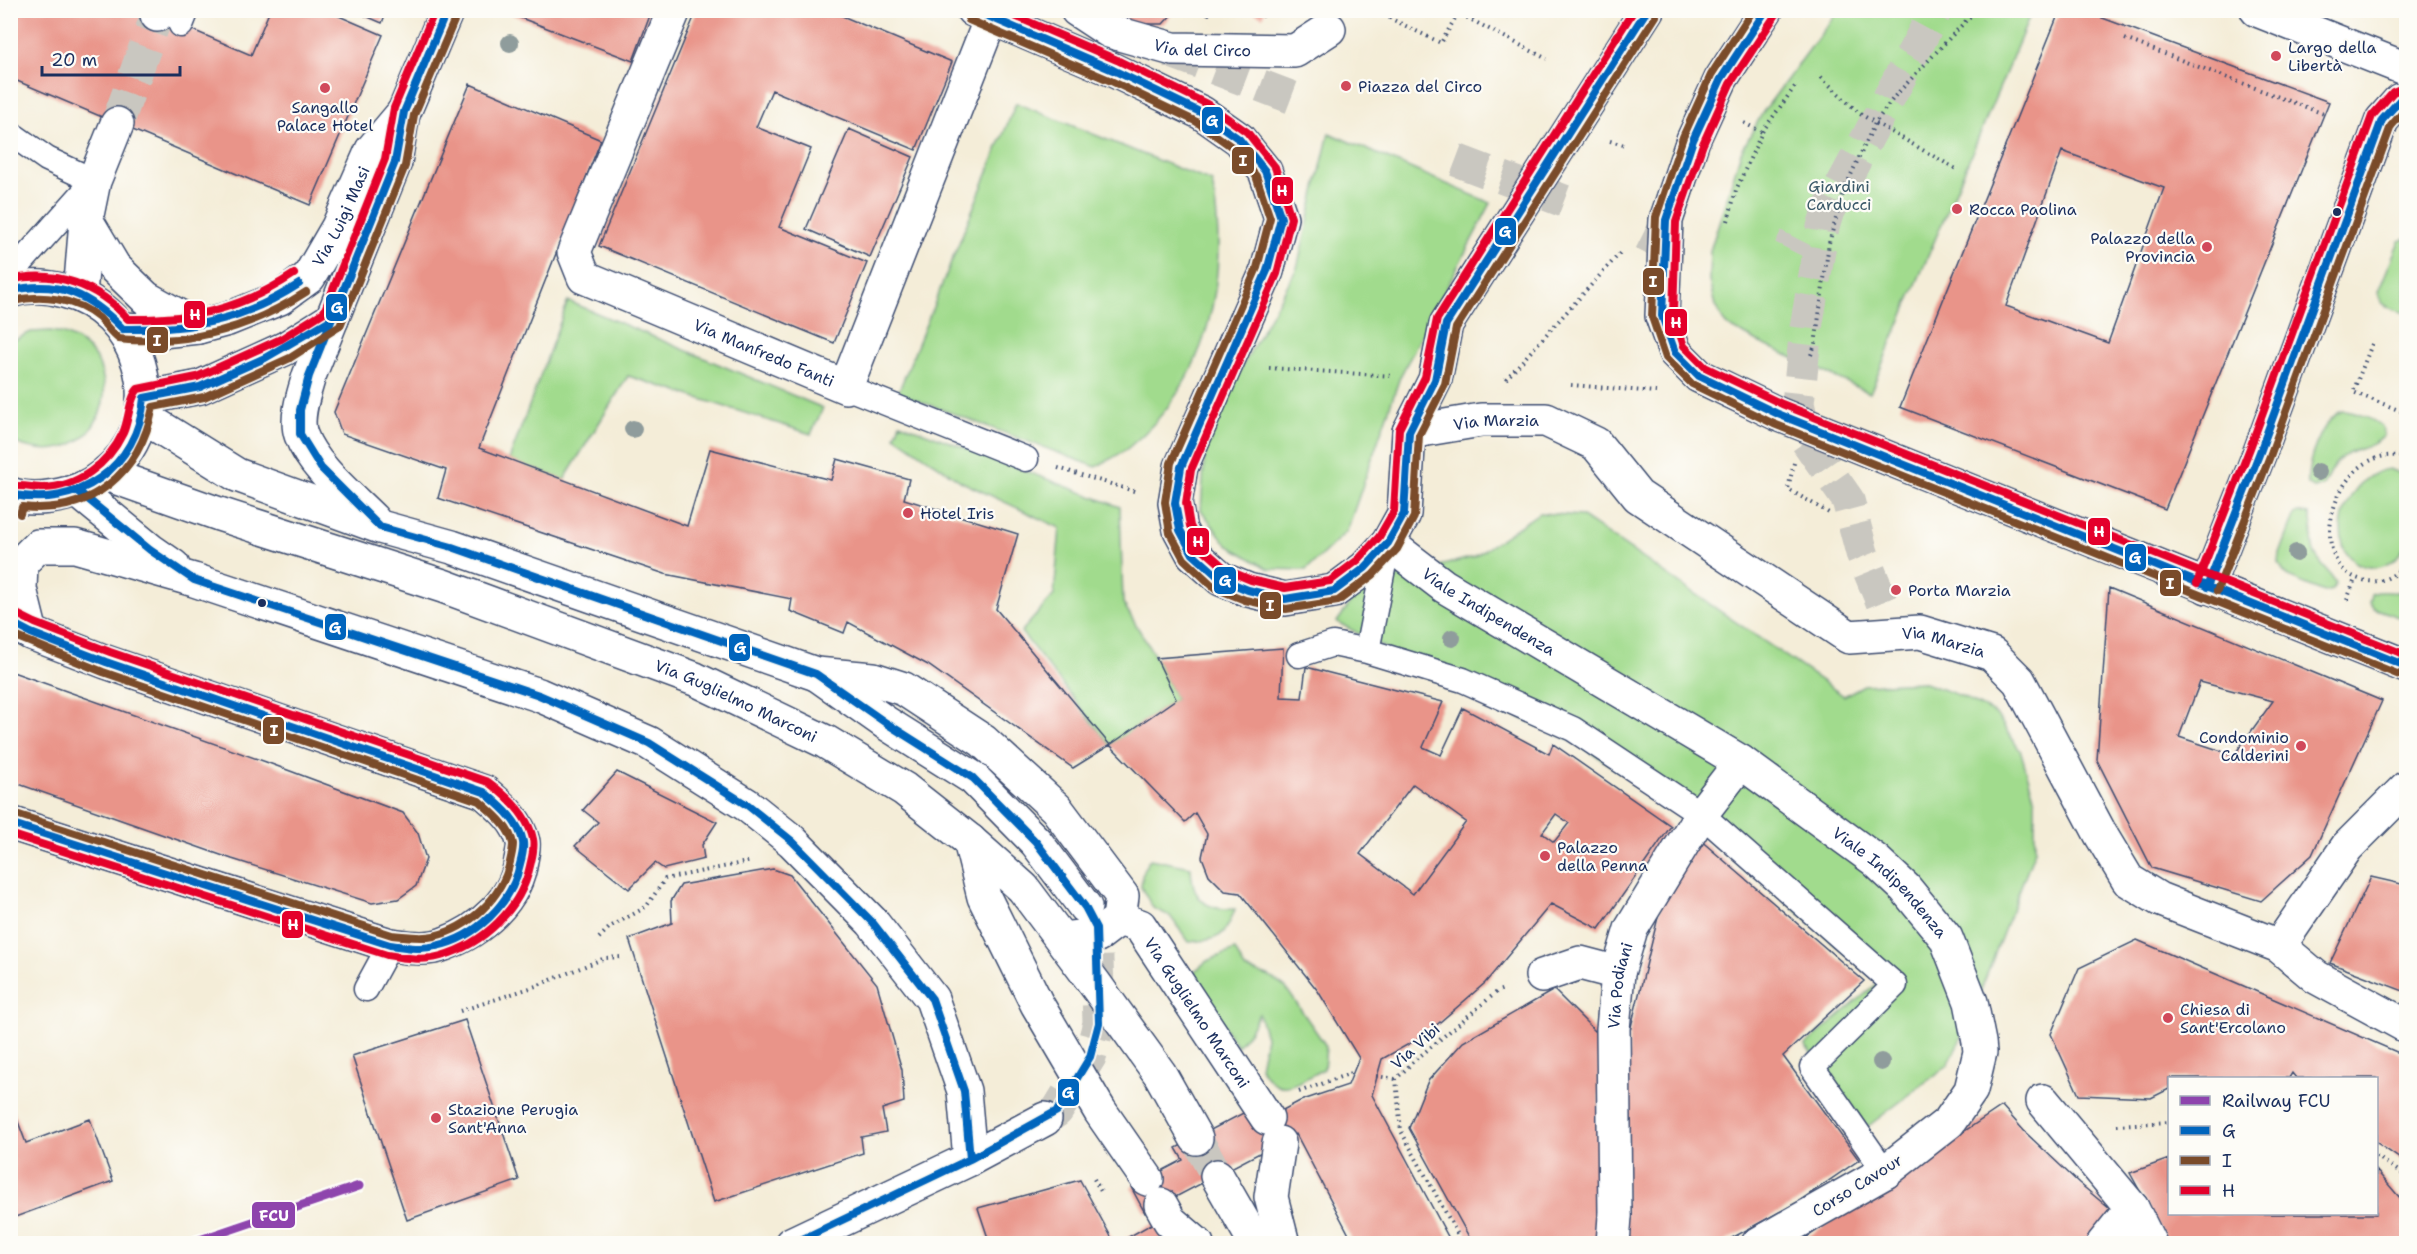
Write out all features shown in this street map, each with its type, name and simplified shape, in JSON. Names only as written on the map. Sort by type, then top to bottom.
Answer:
[{"type":"street","name":"Via Luigi Masi","points":[[332,319],[395,162],[404,112],[447,10]]},
{"type":"street","name":"Via Manfredo Fanti","points":[[674,10],[574,252],[584,277],[846,387],[982,14]]},
{"type":"street","name":"Via del Circo","points":[[1077,10],[1109,31],[1173,49],[1295,51],[1334,20]]},
{"type":"street","points":[[982,14],[1113,70],[1202,114],[1239,139],[1265,171],[1281,218],[1267,271],[1181,467],[1175,503],[1180,530],[1193,554],[1221,579],[1248,590],[1285,599],[1334,591],[1365,568],[1388,543],[1404,514],[1409,432],[1436,380],[1446,324],[1647,10]]},
{"type":"street","points":[[1766,10],[1721,79],[1693,140],[1666,220],[1662,316],[1675,352],[1699,376],[1778,414],[1876,451],[2406,666]]},
{"type":"street","points":[[2257,10],[2406,69]]},
{"type":"street","points":[[2207,587],[2260,452],[2382,120],[2400,100],[2406,98]]},
{"type":"street","name":"Via Luigi Masi","points":[[123,329],[162,331],[198,327],[255,309],[280,298],[309,277],[338,227],[372,150],[404,112]]},
{"type":"street","points":[[80,295],[86,220],[94,182],[117,124]]},
{"type":"street","points":[[86,220],[114,267],[130,283],[146,298],[198,327]]},
{"type":"street","points":[[10,291],[19,288],[50,287],[80,295],[104,309],[123,329],[140,362],[143,407],[135,438],[122,458],[106,474],[78,492],[47,498],[12,500]]},
{"type":"street","points":[[255,309],[276,306],[294,320],[307,345],[309,376]]},
{"type":"street","points":[[143,407],[200,387],[265,358],[332,319]]},
{"type":"street","points":[[332,319],[309,376],[300,410],[300,434],[321,468],[380,528]]},
{"type":"street","points":[[143,407],[237,475],[380,528],[452,547],[816,674],[873,679],[904,689],[983,741],[1056,808],[1122,896],[1119,919],[1098,935],[1062,939]]},
{"type":"street","name":"Via Marzia","points":[[1409,432],[1481,420],[1546,420],[1596,444],[1638,496],[1849,638],[1920,632],[1992,654],[2019,681],[2128,880],[2159,898],[2279,945],[2316,977],[2406,1026]]},
{"type":"street","name":"Via Guglielmo Marconi","points":[[106,474],[219,514],[443,586],[695,679],[826,741],[904,789],[970,841],[1023,888],[1160,1074],[1196,1137]]},
{"type":"street","points":[[78,492],[150,550],[194,580]]},
{"type":"street","name":"Viale Indipendenza","points":[[1388,543],[1444,586],[1741,762],[1875,860],[1905,888],[1946,938],[1971,1002],[1980,1052],[1971,1090]]},
{"type":"street","points":[[10,823],[390,945],[415,948],[443,945],[492,915],[512,891],[520,868],[524,843],[511,817],[484,792],[117,666],[21,628],[21,563],[38,546],[75,546],[194,580],[539,695],[649,743],[747,805],[792,841],[872,922],[932,999],[964,1091],[970,1159]]},
{"type":"street","points":[[816,674],[886,723],[973,778],[1036,842],[1084,907]]},
{"type":"street","name":"Via Podiani","points":[[1614,1230],[1613,1029],[1618,973],[1631,929],[1701,814],[1741,762]]},
{"type":"street","points":[[2279,945],[2347,847],[2406,788]]},
{"type":"street","points":[[970,841],[984,897],[1037,1004],[1100,1111],[1154,1192],[1170,1221],[1197,1244]]},
{"type":"street","name":"Via Guglielmo Marconi","points":[[1119,919],[1140,926],[1268,1123]]},
{"type":"street","points":[[1542,976],[1581,963],[1618,973]]},
{"type":"street","name":"Corso Cavour","points":[[1758,1244],[1885,1173],[1949,1122],[1971,1090]]},
{"type":"street","points":[[2043,1101],[2132,1208],[2150,1244]]},
{"type":"street","points":[[792,1244],[970,1159],[1045,1119]]},
{"type":"street","points":[[1268,1123],[1270,1197],[1283,1244]]},
{"type":"street","points":[[1217,1176],[1256,1244]]},
{"type":"street","points":[[2103,1244],[2132,1208]]},
{"type":"lane","points":[[10,133],[47,159],[94,182],[10,275]]},
{"type":"lane","points":[[846,387],[1026,459]]},
{"type":"lane","points":[[1366,651],[1388,543]]},
{"type":"lane","points":[[1299,655],[1334,644],[1366,651],[1463,680],[1573,729],[1701,814],[1895,985],[1812,1067],[1885,1173]]},
{"type":"lane","points":[[366,988],[390,945]]},
{"type":"path","points":[[1373,10],[1441,44],[1458,13],[1547,60]]},
{"type":"path","points":[[1810,355],[1815,345],[1829,243],[1844,190],[1875,123],[1894,96],[1976,10]]},
{"type":"path","points":[[2125,39],[2324,114]]},
{"type":"path","points":[[1821,77],[1860,114],[1956,169]]},
{"type":"path","points":[[1728,221],[1736,190],[1762,132],[1796,85]]},
{"type":"path","points":[[1744,123],[1762,132]]},
{"type":"path","points":[[1606,140],[1624,145]]},
{"type":"path","points":[[1517,380],[1506,379],[1621,252]]},
{"type":"path","points":[[2372,344],[2353,392],[2406,413]]},
{"type":"path","points":[[1265,368],[1400,376]]},
{"type":"path","points":[[1562,384],[1663,393]]},
{"type":"path","points":[[2406,457],[2392,454],[2377,456],[2353,471],[2339,495],[2332,522],[2330,545],[2334,559],[2343,571],[2355,579],[2370,582],[2384,580],[2397,574],[2406,563]]},
{"type":"path","points":[[1796,457],[1788,489],[1829,513]]},
{"type":"path","points":[[1026,459],[1175,503]]},
{"type":"path","points":[[2345,604],[2355,579]]},
{"type":"path","points":[[599,938],[610,927],[646,907],[665,879],[761,859]]},
{"type":"path","points":[[460,1011],[536,986],[605,958],[621,957]]},
{"type":"path","name":"Via Vibi","points":[[1463,1244],[1401,1131],[1396,1079],[1498,991],[1542,976]]},
{"type":"path","points":[[1268,1123],[1354,1072]]},
{"type":"path","points":[[1376,1076],[1396,1079]]},
{"type":"path","points":[[2378,1157],[2406,1176]]},
{"type":"green space","name":"Giardini Carducci","points":[[1838,11],[2032,11],[1870,393],[1726,325],[1715,306],[1709,281],[1710,251],[1741,152],[1763,112]]},
{"type":"green space","points":[[1016,103],[1212,182],[1217,219],[1218,256],[1215,292],[1207,327],[1195,361],[1178,393],[1156,422],[1128,448],[1096,467],[898,393]]},
{"type":"green space","points":[[1329,133],[1491,203],[1400,377],[1347,531],[1306,570],[1269,569],[1227,545],[1201,510],[1205,451],[1242,367],[1297,268]]},
{"type":"green space","points":[[2406,238],[2406,313],[2384,305],[2378,292],[2399,241]]},
{"type":"green space","points":[[568,301],[823,408],[811,434],[628,376],[564,480],[509,460]]},
{"type":"green space","points":[[51,331],[67,335],[89,350],[101,370],[104,392],[99,414],[87,433],[68,446],[42,449],[11,441],[10,342],[31,332]]},
{"type":"green space","points":[[2342,411],[2358,414],[2378,423],[2382,426],[2384,436],[2379,441],[2343,457],[2333,467],[2323,486],[2315,489],[2308,484],[2313,453],[2328,423]]},
{"type":"green space","points":[[900,423],[1120,507],[1123,603],[1156,658],[1176,699],[1110,745],[1021,632],[1054,595],[1060,528],[962,482],[895,436]]},
{"type":"green space","points":[[2389,469],[2406,476],[2406,545],[2391,562],[2385,565],[2364,566],[2352,559],[2344,548],[2341,536],[2345,510],[2357,487],[2377,472]]},
{"type":"green space","points":[[1539,513],[1581,516],[1844,696],[1864,685],[1922,682],[1961,696],[1996,714],[2021,752],[2035,801],[2035,850],[1967,1026],[1948,1065],[1867,1127],[1805,1045],[1879,982],[1690,818],[1580,745],[1475,697],[1337,622],[1362,586],[1474,557]]},
{"type":"green space","points":[[2295,514],[2309,514],[2311,518],[2314,552],[2336,583],[2332,590],[2324,592],[2288,577],[2279,563],[2280,554]]},
{"type":"green space","points":[[2406,590],[2406,620],[2374,608],[2369,603],[2371,594],[2375,592]]},
{"type":"green space","points":[[1150,859],[1191,867],[1194,887],[1202,900],[1215,908],[1235,909],[1228,926],[1220,936],[1189,942],[1170,916],[1153,908],[1141,887],[1143,870]]},
{"type":"green space","points":[[1235,950],[1245,969],[1268,976],[1286,988],[1326,1046],[1324,1069],[1289,1086],[1274,1083],[1260,1067],[1266,1037],[1259,1014],[1249,1032],[1237,1046],[1190,975],[1207,961]]},
{"type":"building","points":[[10,10],[146,10],[251,55],[270,10],[325,10],[383,35],[310,205],[10,78]]},
{"type":"building","points":[[352,10],[387,10],[382,23]]},
{"type":"building","points":[[500,10],[652,10],[633,61]]},
{"type":"building","points":[[697,10],[828,10],[952,62],[916,150],[772,90],[756,127],[811,149],[779,227],[867,263],[834,343],[599,246]]},
{"type":"building","points":[[1091,10],[1176,10],[1163,24],[1106,24]]},
{"type":"building","points":[[1198,10],[1213,10],[1209,15]]},
{"type":"building","points":[[1249,10],[1265,10],[1263,17]]},
{"type":"building","name":"Palazzo della Provincia","points":[[2060,10],[2081,10],[2329,102],[2165,509],[1900,407]],"holes":[[[2062,151],[2164,188],[2108,343],[2006,306]]]},
{"type":"building","points":[[470,84],[601,140],[479,448],[687,526],[710,449],[831,480],[837,459],[909,479],[904,499],[1018,534],[996,609],[1110,745],[1073,768],[928,665],[848,622],[844,633],[790,611],[792,599],[665,574],[438,498],[446,470],[342,434],[334,412]]},
{"type":"building","points":[[849,129],[913,157],[870,257],[806,229]]},
{"type":"building","name":"Condominio Calderini","points":[[2109,588],[2382,701],[2312,855],[2261,901],[2152,868],[2097,760]],"holes":[[[2200,682],[2273,701],[2234,755],[2179,737]]]},
{"type":"building","name":"Palazzo della Penna","points":[[1283,648],[1281,697],[1302,698],[1306,667],[1443,702],[1423,747],[1441,755],[1463,708],[1549,754],[1553,744],[1671,826],[1599,929],[1551,904],[1485,983],[1425,1035],[1382,1059],[1372,1095],[1452,1244],[1354,1244],[1296,1134],[1145,1213],[1131,1187],[1183,1160],[1176,1148],[1249,1110],[1256,1124],[1300,1101],[1348,1085],[1359,1058],[1318,991],[1240,893],[1225,891],[1209,875],[1202,857],[1207,834],[1195,813],[1185,822],[1110,745],[1176,699],[1156,658]],"holes":[[[1413,784],[1466,822],[1413,894],[1360,854]],[[1556,814],[1569,823],[1554,842],[1542,833]]]},
{"type":"building","points":[[10,671],[403,813],[418,833],[426,859],[416,886],[398,899],[372,903],[232,859],[10,781]]},
{"type":"building","points":[[617,772],[717,822],[702,845],[704,859],[664,869],[655,863],[629,889],[575,846],[598,822],[583,810]]},
{"type":"building","points":[[1699,839],[1864,981],[1783,1056],[1859,1160],[1796,1203],[1721,1244],[1624,1244],[1629,1035],[1662,901]]},
{"type":"building","points":[[773,869],[790,875],[877,984],[902,1070],[904,1102],[882,1109],[886,1132],[861,1137],[863,1153],[714,1202],[629,939],[672,923],[671,901],[681,885]]},
{"type":"building","points":[[2371,877],[2406,885],[2406,992],[2330,963]]},
{"type":"building","name":"Chiesa di Sant'Ercolano","points":[[2137,940],[2406,1056],[2406,1163],[2378,1143],[2378,1077],[2295,1077],[2292,1073],[2290,1077],[2168,1077],[2168,1090],[2151,1098],[2079,1095],[2051,1034],[2079,968]]},
{"type":"building","points":[[1554,990],[1599,1035],[1600,1244],[1473,1244],[1409,1128],[1428,1081],[1463,1042]]},
{"type":"building","name":"Stazione Perugia Sant'Anna","points":[[465,1020],[519,1180],[407,1220],[352,1056]]},
{"type":"building","points":[[11,1103],[26,1143],[90,1119],[113,1181],[10,1219]]},
{"type":"building","points":[[2002,1106],[2026,1133],[2117,1215],[2094,1244],[1797,1244]]},
{"type":"building","points":[[2168,1159],[2168,1215],[2378,1215],[2378,1172],[2406,1205],[2406,1244],[2169,1244],[2130,1173]]},
{"type":"building","points":[[1080,1180],[1115,1244],[990,1244],[978,1208]]},
{"type":"building","points":[[1155,1222],[1165,1244],[1116,1244]]},
{"type":"tunnel","points":[[1882,602],[1862,553],[1848,500],[1806,440],[1798,403],[1806,328],[1823,227],[1828,211],[1936,10]]},
{"type":"tunnel","points":[[117,124],[157,15]]},
{"type":"tunnel","points":[[1169,51],[1296,99]]},
{"type":"tunnel","points":[[1456,160],[1564,201]]},
{"type":"tunnel","points":[[1643,234],[1683,254]]},
{"type":"tunnel","points":[[1790,250],[1796,238]]},
{"type":"tunnel","points":[[1045,1119],[1057,1111],[1090,1057],[1099,1023],[1096,928],[1086,910]]},
{"type":"tunnel","points":[[1196,1138],[1217,1176]]},
{"type":"rail line","name":"FCU","points":[[188,1244],[359,1186]]},
{"type":"transit line","name":"H","points":[[10,487],[56,487],[80,478],[100,464],[117,444],[138,389],[197,377],[281,339],[324,312],[385,159],[394,108],[435,10]]},
{"type":"transit line","name":"G","points":[[447,10],[404,112],[395,162],[309,376],[300,410],[300,434],[321,468],[380,527],[452,547],[816,674],[886,723],[973,778],[1036,842],[1085,907],[1096,928],[1099,1023],[1090,1057],[1057,1111],[970,1159],[792,1244]]},
{"type":"transit line","name":"G","points":[[974,10],[1113,70],[1202,113],[1239,139],[1265,171],[1281,218],[1267,271],[1181,467],[1175,503],[1180,530],[1193,554],[1221,579],[1248,590],[1285,599],[1334,591],[1365,568],[1388,543],[1404,514],[1409,432],[1435,380],[1446,324],[1647,10]]},
{"type":"transit line","name":"H","points":[[1001,10],[1117,60],[1207,104],[1247,132],[1275,167],[1291,218],[1277,274],[1191,470],[1186,503],[1190,526],[1201,547],[1227,570],[1251,580],[1285,588],[1330,581],[1358,560],[1379,537],[1394,511],[1399,429],[1425,377],[1437,319],[1634,10]]},
{"type":"transit line","name":"I","points":[[1753,10],[1711,75],[1683,137],[1656,217],[1652,317],[1666,358],[1692,384],[1774,424],[2402,676]]},
{"type":"transit line","name":"G","points":[[1766,10],[1721,79],[1693,140],[1666,220],[1662,316],[1675,352],[1699,376],[1778,414],[2406,666]]},
{"type":"transit line","name":"I","points":[[20,514],[22,507],[47,508],[70,504],[108,485],[124,470],[137,452],[153,407],[204,397],[290,358],[340,326],[405,166],[414,115],[457,14]]},
{"type":"transit line","name":"I","points":[[969,20],[1109,80],[1197,122],[1232,147],[1256,176],[1270,218],[1257,268],[1171,463],[1165,502],[1170,533],[1184,559],[1215,588],[1245,600],[1286,609],[1338,601],[1373,575],[1397,549],[1414,517],[1419,435],[1445,384],[1456,328],[1656,16]]},
{"type":"transit line","name":"H","points":[[1775,16],[1730,84],[1703,144],[1676,222],[1673,314],[1684,346],[1705,367],[1782,404],[2406,655]]},
{"type":"transit line","name":"H","points":[[2197,583],[2250,448],[2372,116],[2393,92],[2403,88]]},
{"type":"transit line","name":"G","points":[[2207,587],[2260,452],[2382,120],[2400,100],[2406,98]]},
{"type":"transit line","name":"I","points":[[2217,591],[2270,456],[2391,126],[2406,109]]},
{"type":"transit line","name":"H","points":[[10,280],[43,277],[75,283],[103,297],[128,319],[151,319],[194,315],[235,304],[294,274]]},
{"type":"transit line","name":"G","points":[[123,329],[171,328],[215,321],[257,307],[299,284]]},
{"type":"transit line","name":"G","points":[[10,291],[44,287],[72,293],[98,307],[123,329]]},
{"type":"transit line","name":"I","points":[[13,301],[35,298],[58,299],[90,311],[119,339],[161,340],[219,332],[255,319],[306,292]]},
{"type":"transit line","name":"G","points":[[10,494],[35,497],[59,495],[81,489],[100,478],[117,463],[130,444],[139,423],[144,398],[200,387],[265,358],[332,319],[339,302]]},
{"type":"transit line","name":"G","points":[[78,491],[150,550],[194,580],[539,695],[649,743],[747,805],[792,841],[872,922],[932,999],[964,1091],[970,1159]]},
{"type":"transit line","name":"H","points":[[10,834],[387,955],[421,959],[434,958],[457,950],[485,934],[498,923],[518,897],[525,882],[534,846],[530,830],[522,814],[488,782],[110,652],[15,613]]},
{"type":"transit line","name":"G","points":[[10,622],[31,633],[106,662],[484,792],[513,820],[521,834],[523,847],[516,879],[509,893],[490,917],[478,927],[450,942],[413,948],[390,945],[10,823]]},
{"type":"transit line","name":"I","points":[[10,634],[103,672],[479,801],[504,825],[513,846],[506,875],[500,888],[482,909],[471,919],[447,932],[429,937],[413,937],[392,935],[13,813]]},
{"type":"place","name":"Largo della Libertà","points":[[2276,56]]},
{"type":"place","name":"Piazza del Circo","points":[[1346,86]]},
{"type":"place","name":"Sangallo Palace Hotel","points":[[325,88]]},
{"type":"place","name":"Rocca Paolina","points":[[1957,209]]},
{"type":"place","name":"Palazzo della Provincia","points":[[2207,247]]},
{"type":"place","name":"Hotel Iris","points":[[908,513]]},
{"type":"place","name":"Porta Marzia","points":[[1896,590]]},
{"type":"place","name":"Condominio Calderini","points":[[2301,746]]},
{"type":"place","name":"Palazzo della Penna","points":[[1545,856]]},
{"type":"place","name":"Chiesa di Sant'Ercolano","points":[[2168,1018]]},
{"type":"place","name":"Stazione Perugia Sant'Anna","points":[[436,1118]]}]
